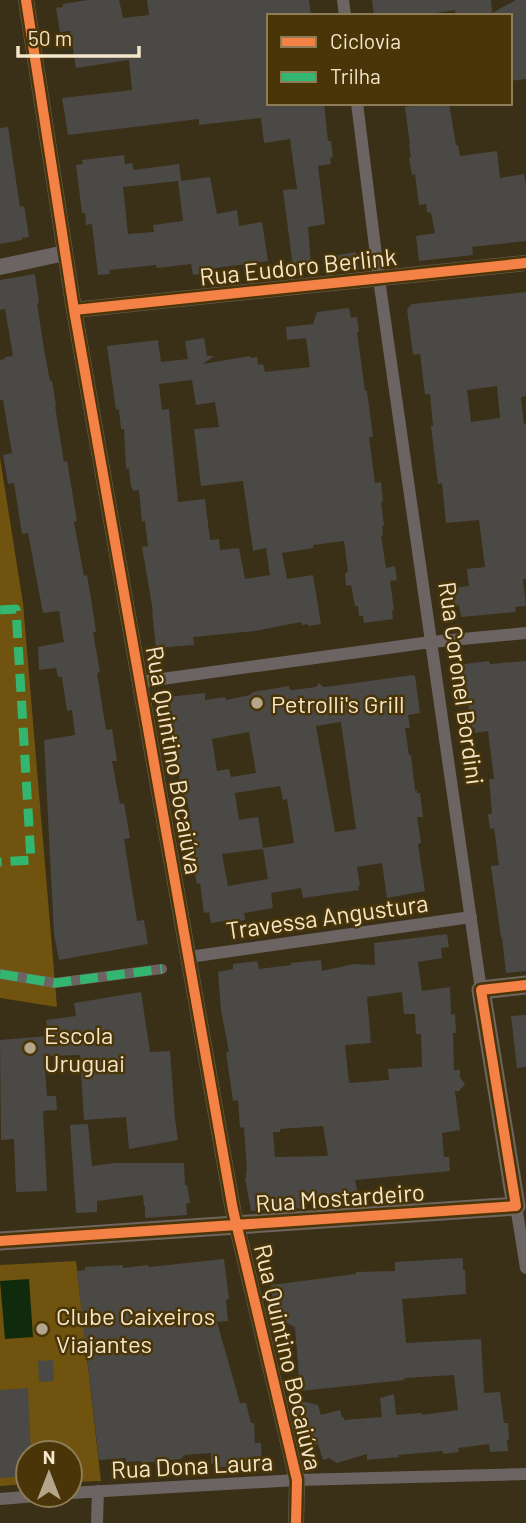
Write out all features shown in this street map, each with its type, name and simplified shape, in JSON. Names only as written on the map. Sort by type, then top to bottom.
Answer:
[{"type":"main road","points":[[481,990],[526,985]]},
{"type":"main road","name":"Rua Coronel Bordini","points":[[481,990],[516,1206]]},
{"type":"main road","name":"Rua Mostardeiro","points":[[0,1241],[516,1206]]},
{"type":"street","name":"Rua Quintino Bocaiúva","points":[[26,0],[74,310],[236,1225],[297,1480],[296,1523]]},
{"type":"street","name":"Rua Coronel Bordini","points":[[356,105],[481,990]]},
{"type":"street","points":[[0,267],[65,253]]},
{"type":"street","name":"Rua Eudoro Berlink","points":[[74,310],[526,263]]},
{"type":"street","points":[[140,682],[431,642],[526,633]]},
{"type":"street","name":"Travessa Angustura","points":[[189,957],[471,917]]},
{"type":"street","points":[[0,974],[55,983],[162,969]]},
{"type":"street","name":"Rua Coronel Bordini","points":[[516,1206],[526,1268]]},
{"type":"street","name":"Rua Dona Laura","points":[[84,1492],[297,1480],[526,1474]]},
{"type":"street","points":[[97,1523],[98,1491]]},
{"type":"shaded area","points":[[0,458],[23,603],[57,1007],[0,998]]},
{"type":"shaded area","name":"Clube Caixeiros Viajantes","points":[[76,1261],[101,1481],[84,1482],[84,1439],[14,1439],[14,1485],[0,1486],[0,1265]]},
{"type":"shaded area","points":[[29,1279],[33,1337],[5,1339],[0,1281]]},
{"type":"building","points":[[88,0],[119,0],[123,18],[149,15],[147,0],[309,0],[311,14],[267,14],[267,105],[324,105],[328,141],[331,141],[333,157],[330,158],[331,164],[318,166],[325,224],[308,227],[311,265],[293,267],[283,190],[297,189],[290,139],[264,143],[261,118],[199,125],[199,119],[68,135],[62,98],[132,90],[129,60],[76,68],[70,31],[60,32],[56,8],[63,7],[63,4]]},
{"type":"building","points":[[372,0],[491,0],[492,13],[516,0],[526,0],[526,79],[512,81],[512,14],[456,14],[455,10],[428,14],[374,14]]},
{"type":"building","points":[[449,105],[460,156],[497,151],[500,178],[524,174],[526,241],[472,247],[473,255],[419,261],[416,236],[435,233],[431,213],[427,212],[426,204],[419,205],[415,174],[412,175],[409,158],[405,107]]},
{"type":"building","points":[[8,127],[20,207],[24,206],[29,237],[0,244],[0,128]]},
{"type":"building","points":[[124,155],[125,164],[132,163],[134,170],[179,164],[181,181],[210,177],[217,214],[237,210],[239,226],[262,222],[268,261],[209,269],[210,272],[193,275],[191,264],[109,270],[110,274],[98,275],[92,224],[86,225],[85,213],[82,213],[76,165],[83,164],[82,160]],"holes":[[[178,181],[183,221],[153,225],[154,232],[128,234],[123,187]]]},
{"type":"building","points":[[356,252],[359,269],[326,273],[325,257]]},
{"type":"building","points":[[35,274],[44,349],[52,381],[64,462],[67,461],[84,576],[87,575],[92,605],[96,632],[93,632],[100,672],[97,673],[106,730],[112,729],[117,761],[112,761],[120,804],[124,803],[130,838],[124,839],[137,921],[144,920],[148,944],[59,960],[54,934],[44,740],[75,735],[72,710],[67,711],[62,677],[58,677],[56,668],[39,670],[38,647],[64,642],[59,611],[43,613],[28,533],[22,534],[14,483],[8,484],[3,455],[12,453],[3,400],[0,400],[0,360],[13,356],[5,309],[0,310],[0,280]]},
{"type":"building","points":[[526,292],[526,396],[521,398],[526,424],[526,579],[523,579],[526,606],[515,607],[516,612],[461,617],[459,605],[454,606],[452,588],[469,586],[467,569],[485,567],[479,520],[446,523],[442,483],[438,484],[430,394],[425,394],[420,354],[413,355],[407,309],[412,304]],"holes":[[[497,386],[500,418],[471,422],[467,390]]]},
{"type":"building","points":[[349,308],[351,318],[357,317],[373,437],[369,437],[375,483],[381,482],[384,526],[381,536],[386,568],[395,566],[397,580],[390,581],[393,619],[364,623],[363,616],[359,616],[351,585],[346,586],[345,573],[348,572],[344,541],[282,553],[287,579],[313,575],[321,624],[308,626],[302,625],[301,622],[255,631],[193,637],[194,645],[156,648],[153,611],[142,547],[148,546],[145,521],[142,522],[139,490],[133,491],[129,468],[126,469],[124,429],[121,429],[119,409],[116,410],[107,346],[158,340],[161,362],[188,359],[185,341],[204,338],[207,356],[214,356],[203,364],[250,356],[257,357],[258,365],[263,364],[265,372],[310,367],[306,338],[287,340],[286,327],[313,324],[317,312]],"holes":[[[192,380],[196,405],[215,402],[219,427],[194,429],[201,486],[243,481],[253,551],[266,548],[270,575],[245,579],[239,548],[220,550],[219,539],[210,540],[205,499],[178,502],[169,409],[162,410],[159,384]]]},
{"type":"building","points":[[489,661],[490,664],[526,661],[526,971],[506,973],[491,866],[499,865],[494,828],[490,829],[488,814],[492,814],[489,779],[494,779],[488,731],[475,733],[475,728],[471,729],[466,683],[462,684],[462,676],[458,676],[456,665]]},
{"type":"building","points":[[413,675],[420,713],[408,715],[410,728],[405,728],[415,791],[420,793],[423,817],[417,817],[425,891],[387,898],[382,863],[357,867],[359,890],[303,898],[301,888],[271,893],[273,908],[244,913],[245,920],[211,923],[209,912],[204,913],[200,883],[197,884],[191,857],[188,825],[191,825],[187,798],[184,799],[182,794],[167,697],[205,693],[205,700],[225,697],[226,700],[289,686],[290,690],[293,690],[316,687],[319,683],[323,687]],"holes":[[[341,722],[356,829],[335,832],[316,726]],[[249,732],[256,773],[231,777],[229,769],[217,771],[212,739]],[[280,786],[283,800],[287,799],[294,843],[263,848],[258,817],[239,820],[235,793]],[[263,849],[268,879],[228,886],[222,854]]]},
{"type":"building","points":[[447,934],[449,947],[441,948],[442,958],[418,962],[422,991],[450,987],[451,1015],[455,1014],[454,1070],[460,1070],[460,1077],[465,1084],[459,1091],[455,1091],[460,1130],[442,1133],[444,1157],[449,1157],[450,1171],[355,1180],[358,1194],[310,1198],[303,1201],[304,1208],[251,1211],[245,1178],[247,1172],[244,1127],[240,1128],[238,1100],[233,1101],[218,972],[233,969],[233,964],[257,961],[259,969],[321,960],[322,971],[354,964],[375,965],[374,943]],"holes":[[[402,992],[404,1014],[415,1014],[416,1034],[421,1034],[422,1067],[388,1069],[389,1080],[349,1083],[345,1045],[371,1043],[367,997]],[[323,1126],[328,1156],[275,1157],[273,1132],[280,1132],[280,1129]]]},
{"type":"building","points":[[141,992],[150,1052],[170,1051],[178,1140],[129,1149],[126,1117],[84,1120],[80,1055],[44,1056],[47,1096],[56,1096],[57,1110],[43,1111],[47,1191],[16,1192],[14,1139],[1,1140],[0,1040],[48,1036],[46,1020],[76,1016],[74,1003]]},
{"type":"building","points":[[526,1015],[526,1067],[517,1068],[511,1016]]},
{"type":"building","points":[[88,1124],[92,1166],[115,1163],[184,1163],[185,1185],[190,1203],[186,1203],[187,1215],[145,1218],[143,1195],[97,1201],[97,1212],[76,1213],[70,1125]]},
{"type":"building","points":[[463,1258],[466,1294],[402,1299],[406,1343],[481,1339],[484,1393],[500,1392],[504,1423],[508,1423],[508,1451],[490,1452],[489,1444],[458,1448],[459,1452],[443,1454],[443,1451],[367,1460],[367,1454],[337,1463],[329,1458],[323,1460],[312,1433],[304,1435],[295,1407],[301,1405],[301,1401],[318,1405],[321,1415],[340,1410],[344,1420],[382,1417],[380,1398],[394,1394],[396,1415],[458,1410],[454,1375],[404,1378],[405,1380],[300,1391],[295,1327],[275,1321],[271,1285],[356,1272],[395,1271],[395,1262]]},
{"type":"building","points":[[224,1259],[229,1299],[226,1300],[228,1321],[217,1322],[240,1403],[246,1403],[251,1423],[254,1423],[255,1443],[261,1443],[262,1468],[220,1467],[220,1463],[211,1464],[211,1453],[141,1463],[126,1462],[126,1458],[99,1460],[77,1271],[85,1270],[85,1267],[149,1267]]},
{"type":"building","points":[[53,1360],[54,1381],[39,1382],[38,1361]]},
{"type":"building","points":[[28,1388],[30,1439],[14,1439],[14,1477],[0,1478],[0,1390]]},
{"type":"marked path","points":[[0,610],[16,609],[31,860],[0,862]]},
{"type":"marked path","points":[[0,974],[55,983],[162,969]]},
{"type":"cycle path","points":[[26,0],[74,310],[233,1210],[297,1480],[296,1523]]},
{"type":"cycle path","points":[[74,310],[526,263]]},
{"type":"cycle path","points":[[0,1241],[516,1206],[481,990],[526,985]]},
{"type":"place","name":"Petrolli's Grill","points":[[257,703]]},
{"type":"place","name":"Escola Uruguai","points":[[30,1048]]},
{"type":"place","name":"Clube Caixeiros Viajantes","points":[[42,1329]]}]
